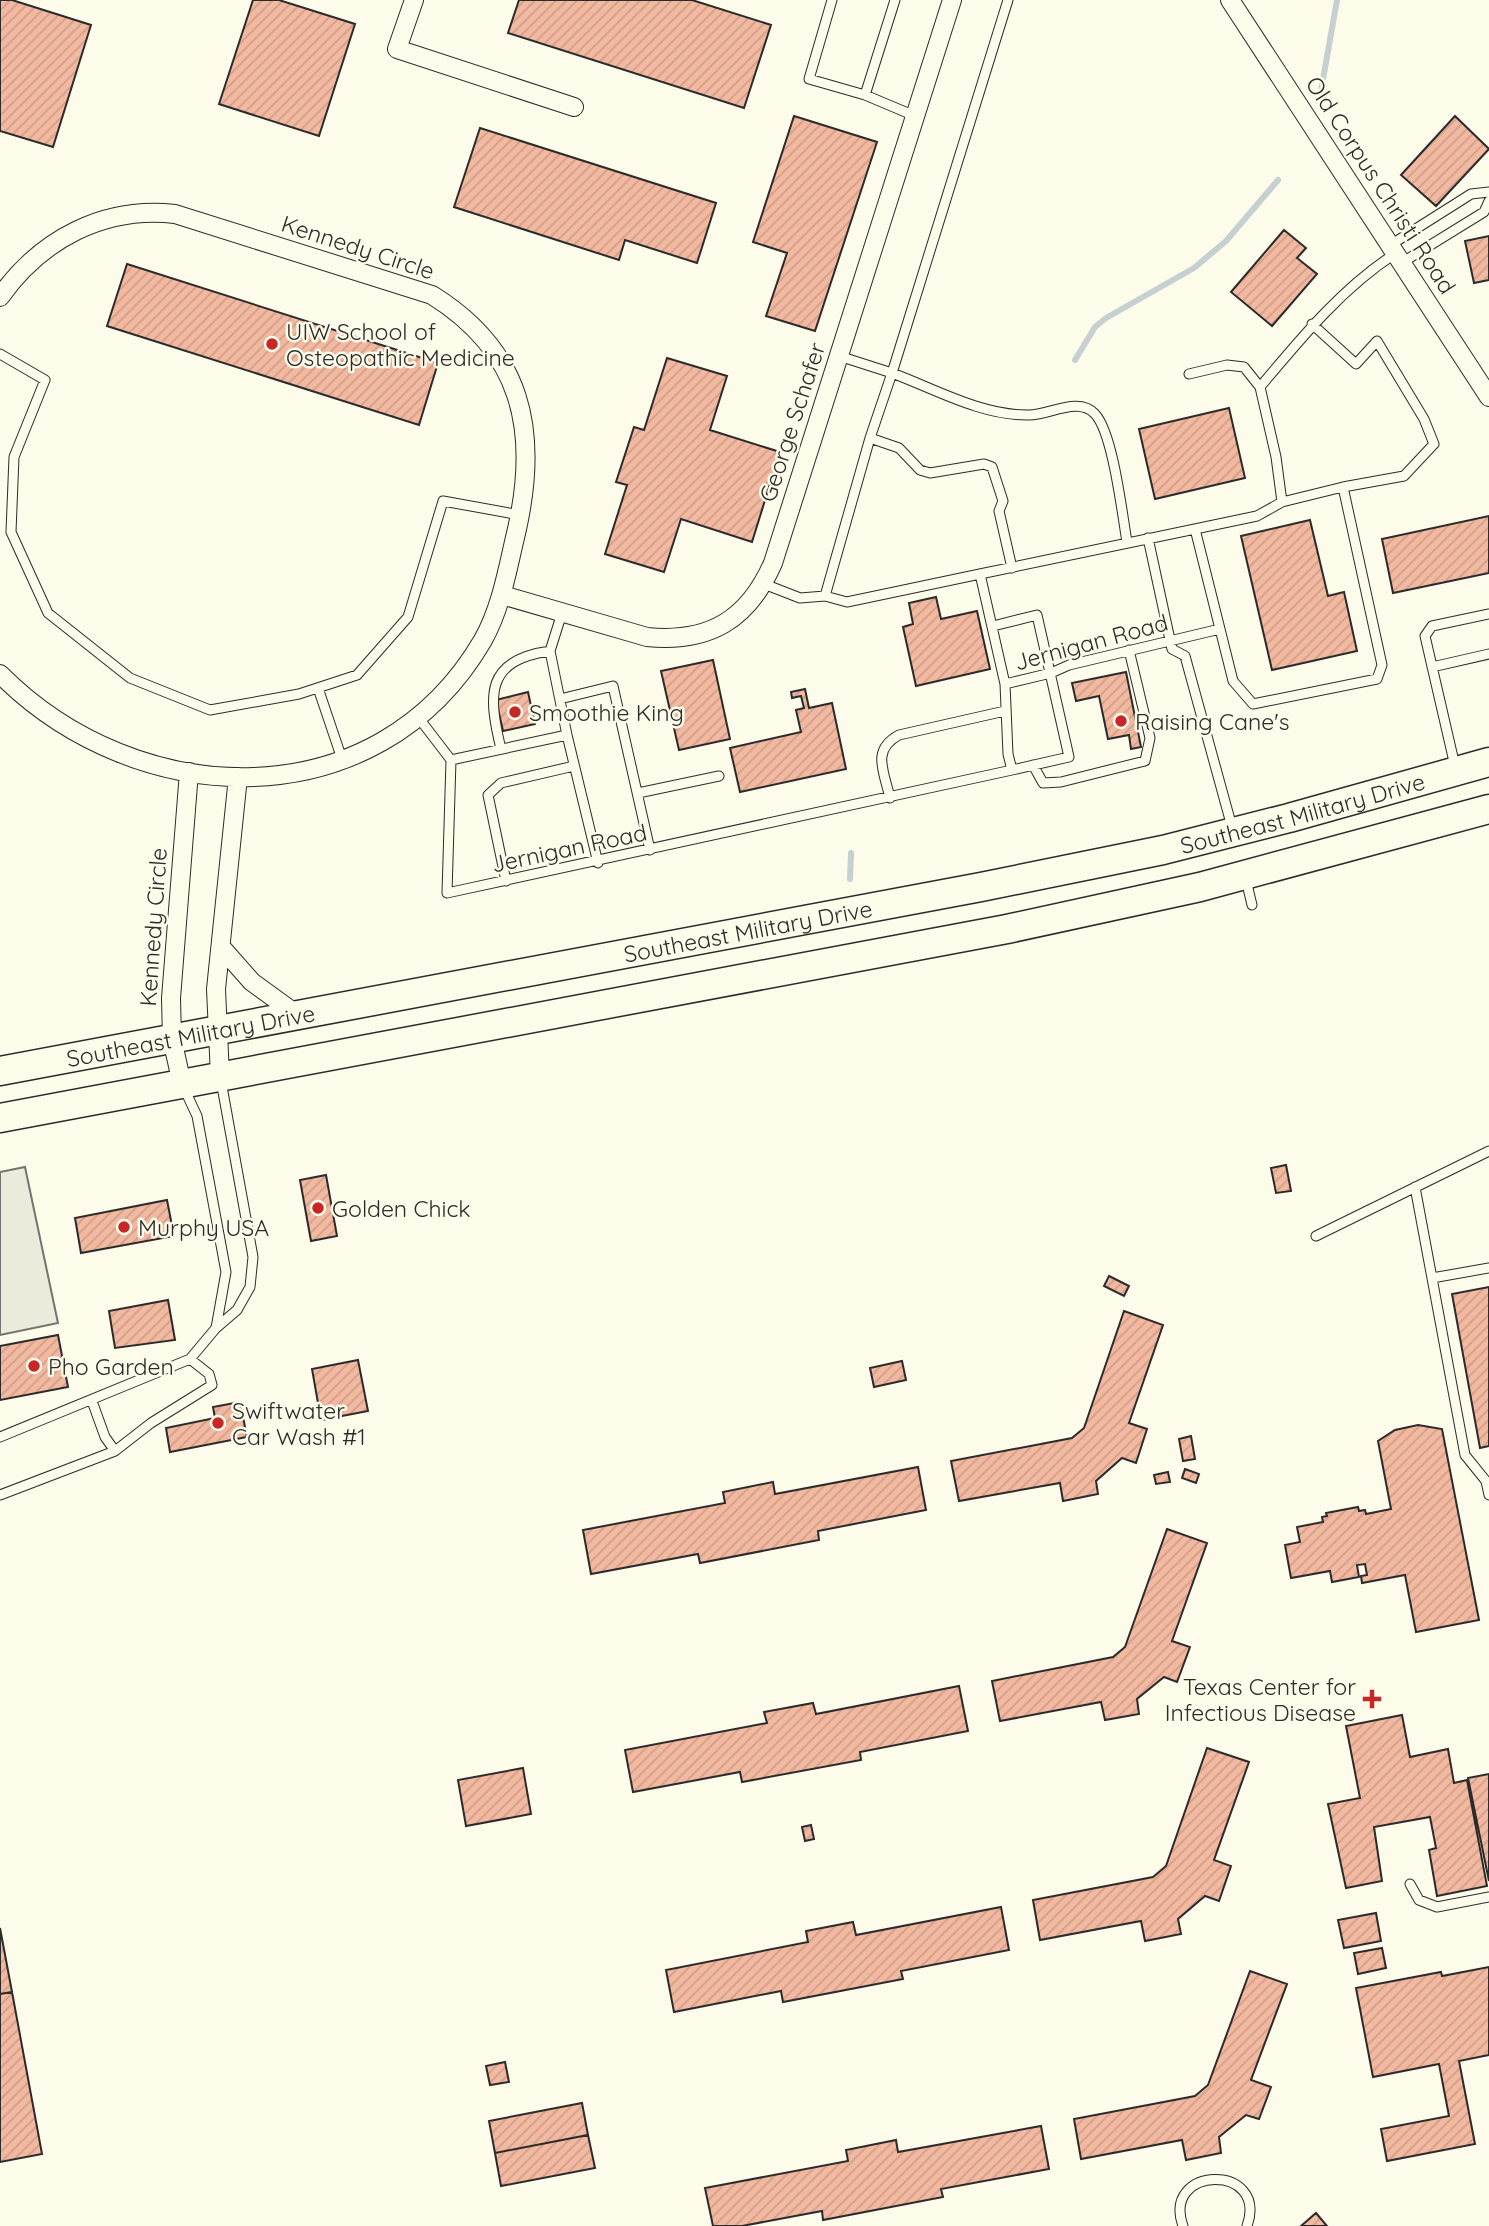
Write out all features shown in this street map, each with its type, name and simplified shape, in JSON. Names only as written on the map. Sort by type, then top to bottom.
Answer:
[{"type":"main road","name":"Southeast Military Drive","points":[[0,1071],[981,887],[1233,832],[1489,762]]},
{"type":"main road","name":"Southeast Military Drive","points":[[0,1118],[1007,929],[1244,875],[1489,809]]},
{"type":"main road","points":[[1233,832],[1244,875]]},
{"type":"street","points":[[414,0],[397,49],[574,107]]},
{"type":"street","name":"George Schafer","points":[[502,595],[647,638],[693,637],[734,618],[751,602],[764,584],[952,0]]},
{"type":"street","name":"Old Corpus Christi Road","points":[[1230,0],[1489,397]]},
{"type":"street","name":"Kennedy Circle","points":[[0,297],[29,262],[81,227],[108,217],[146,211],[175,214],[432,295],[459,313],[486,337],[503,363],[516,392],[526,433],[527,452],[520,515],[502,595],[483,639],[451,684],[418,717],[382,742],[342,760],[297,773],[265,778],[189,772],[144,762],[86,740],[41,711],[0,674]]},
{"type":"street","name":"Kennedy Circle","points":[[182,1084],[172,1039],[171,998],[189,772]]},
{"type":"street","points":[[220,1076],[216,989],[238,777]]},
{"type":"street","points":[[221,947],[251,982],[296,1014]]},
{"type":"lane","points":[[832,0],[809,79],[866,96],[915,116]]},
{"type":"lane","points":[[866,96],[895,0]]},
{"type":"lane","points":[[825,596],[870,438],[1008,0]]},
{"type":"lane","points":[[1397,253],[1471,194],[1489,192]]},
{"type":"lane","points":[[1260,387],[1312,324],[1378,264],[1483,212],[1489,201]]},
{"type":"lane","points":[[764,584],[800,598],[825,596],[847,602],[1257,516],[1282,502],[1404,476],[1434,444],[1424,419],[1377,341],[1356,364],[1312,324]]},
{"type":"lane","points":[[0,354],[45,380],[14,457],[11,532],[48,613],[130,678],[210,710],[318,688],[357,675],[408,617],[443,501],[520,515]]},
{"type":"lane","points":[[839,356],[997,413],[1031,416],[1078,406],[1094,412],[1106,429],[1127,542]]},
{"type":"lane","points":[[1189,374],[1227,365],[1244,367],[1260,387],[1276,457],[1282,502]]},
{"type":"lane","points":[[870,438],[899,447],[920,470],[930,473],[984,464],[992,467],[1003,501],[999,511],[1012,568]]},
{"type":"lane","points":[[1195,529],[1233,681],[1253,705],[1377,679],[1382,665],[1343,487]]},
{"type":"lane","points":[[1148,538],[1171,645],[1185,656],[1233,832]]},
{"type":"lane","points":[[980,574],[1006,684]]},
{"type":"lane","points":[[562,612],[550,651],[598,863]]},
{"type":"lane","points":[[1456,771],[1425,636],[1427,629],[1432,626],[1489,614]]},
{"type":"lane","points":[[993,626],[1037,615],[1069,757],[1012,770]]},
{"type":"lane","name":"Jernigan Road","points":[[451,760],[447,893],[598,863],[1012,770],[1005,711],[1006,684],[1129,650],[1171,645],[1220,629]]},
{"type":"lane","points":[[1033,765],[1043,783],[1061,782],[1145,761],[1150,738],[1129,650]]},
{"type":"lane","points":[[501,749],[493,716],[493,685],[506,667],[516,660],[550,651]]},
{"type":"lane","points":[[1432,667],[1489,654]]},
{"type":"lane","points":[[560,699],[613,687],[650,850]]},
{"type":"lane","points":[[318,688],[342,760]]},
{"type":"lane","points":[[890,798],[880,752],[885,743],[899,735],[1005,711]]},
{"type":"lane","points":[[418,717],[451,760],[567,735]]},
{"type":"lane","points":[[506,881],[488,795],[491,789],[501,783],[574,765]]},
{"type":"lane","points":[[638,793],[719,776]]},
{"type":"lane","points":[[1244,875],[1252,905]]},
{"type":"lane","points":[[0,1437],[190,1359],[216,1328],[237,1310],[250,1287],[253,1256],[220,1076]]},
{"type":"lane","points":[[182,1084],[197,1116],[226,1272],[216,1328]]},
{"type":"lane","points":[[1315,1237],[1489,1151]]},
{"type":"lane","points":[[1415,1187],[1465,1455],[1486,1481],[1489,1495]]},
{"type":"lane","points":[[1432,1278],[1489,1268]]},
{"type":"lane","points":[[0,1495],[115,1451],[151,1423],[212,1385],[209,1374],[190,1359]]},
{"type":"lane","points":[[92,1401],[105,1437],[115,1451]]},
{"type":"lane","points":[[1410,1884],[1419,1900],[1437,1907],[1489,1898]]},
{"type":"lane","points":[[1183,2226],[1181,2207],[1184,2196],[1192,2187],[1212,2178],[1224,2179],[1243,2191],[1250,2212],[1247,2226]]},
{"type":"shaded area","points":[[25,1167],[58,1323],[0,1335],[0,1172]]},
{"type":"building","points":[[0,0],[12,0],[91,25],[53,147],[0,131]]},
{"type":"building","points":[[253,0],[279,0],[355,24],[319,136],[219,104]]},
{"type":"building","points":[[519,0],[692,0],[771,25],[744,108],[508,33]]},
{"type":"building","points":[[794,116],[877,142],[815,331],[766,316],[787,253],[753,242]]},
{"type":"building","points":[[1455,116],[1489,149],[1436,206],[1401,175]]},
{"type":"building","points":[[480,128],[716,203],[697,263],[625,240],[619,260],[454,207]]},
{"type":"building","points":[[1284,230],[1306,248],[1297,258],[1317,274],[1272,326],[1231,292]]},
{"type":"building","points":[[1489,236],[1489,280],[1474,283],[1465,241]]},
{"type":"building","name":"UIW School of Osteopathic Medicine","points":[[127,264],[438,363],[419,425],[107,326]]},
{"type":"building","points":[[667,358],[727,376],[710,430],[780,452],[752,542],[681,519],[664,572],[605,554],[627,485],[616,482],[634,427],[644,430]]},
{"type":"building","points":[[1229,408],[1245,478],[1155,499],[1139,429]]},
{"type":"building","points":[[1489,516],[1489,573],[1393,593],[1382,539]]},
{"type":"building","points":[[1310,520],[1328,596],[1344,592],[1357,651],[1272,670],[1241,536]]},
{"type":"building","points":[[936,597],[941,619],[977,611],[990,669],[916,686],[903,627],[913,624],[909,603]]},
{"type":"building","points":[[713,660],[730,739],[679,750],[661,671]]},
{"type":"building","points":[[1126,672],[1141,747],[1131,749],[1129,735],[1108,739],[1099,696],[1076,701],[1072,683]]},
{"type":"building","points":[[805,689],[809,708],[832,703],[846,769],[740,792],[730,748],[801,732],[796,710],[804,708],[801,696],[792,698],[791,692]]},
{"type":"building","name":"Smoothie King","points":[[528,692],[535,724],[503,731],[496,700]]},
{"type":"building","points":[[1286,1165],[1291,1191],[1276,1193],[1271,1168]]},
{"type":"building","name":"Golden Chick","points":[[326,1175],[337,1236],[311,1241],[300,1180]]},
{"type":"building","name":"Murphy USA","points":[[167,1200],[174,1236],[81,1253],[75,1218]]},
{"type":"building","points":[[1109,1276],[1129,1286],[1124,1296],[1104,1286]]},
{"type":"building","points":[[1489,1287],[1489,1446],[1480,1448],[1452,1294]]},
{"type":"building","points":[[168,1300],[175,1340],[115,1348],[109,1311]]},
{"type":"building","points":[[1124,1311],[1163,1325],[1129,1423],[1147,1429],[1136,1463],[1122,1458],[1096,1481],[1098,1494],[1063,1501],[1060,1483],[959,1501],[951,1461],[1072,1438],[1084,1428]]},
{"type":"building","points":[[58,1335],[68,1387],[0,1400],[0,1346]]},
{"type":"building","points":[[358,1360],[368,1411],[321,1420],[312,1369]]},
{"type":"building","points":[[902,1361],[906,1380],[874,1387],[870,1368]]},
{"type":"building","name":"Swiftwater Car Wash #1","points":[[240,1402],[247,1437],[170,1452],[166,1428],[215,1418],[213,1407]]},
{"type":"building","points":[[1418,1425],[1442,1429],[1479,1620],[1416,1632],[1405,1575],[1362,1583],[1361,1576],[1367,1575],[1365,1564],[1357,1565],[1359,1577],[1332,1582],[1330,1571],[1291,1578],[1285,1545],[1300,1542],[1297,1527],[1323,1522],[1322,1517],[1327,1516],[1326,1513],[1358,1507],[1359,1511],[1365,1510],[1366,1514],[1391,1509],[1378,1441],[1395,1430]]},
{"type":"building","points":[[1191,1436],[1195,1459],[1183,1461],[1179,1439]]},
{"type":"building","points":[[918,1467],[926,1510],[818,1531],[819,1540],[700,1563],[698,1554],[591,1574],[583,1530],[725,1503],[723,1492],[773,1482],[775,1494]]},
{"type":"building","points":[[1185,1469],[1199,1474],[1196,1483],[1182,1478]]},
{"type":"building","points":[[1168,1472],[1170,1482],[1156,1484],[1154,1475]]},
{"type":"building","points":[[1167,1529],[1207,1543],[1172,1641],[1190,1647],[1177,1682],[1164,1677],[1137,1699],[1139,1714],[1105,1720],[1101,1702],[1000,1721],[992,1681],[1113,1657],[1125,1647]]},
{"type":"building","points":[[959,1686],[968,1731],[860,1752],[861,1760],[742,1782],[740,1772],[633,1792],[625,1750],[767,1723],[764,1712],[813,1703],[816,1714]]},
{"type":"building","points":[[1402,1715],[1410,1757],[1448,1749],[1454,1783],[1467,1780],[1487,1886],[1437,1896],[1429,1850],[1436,1848],[1430,1817],[1374,1827],[1382,1881],[1346,1888],[1328,1804],[1360,1798],[1346,1726]]},
{"type":"building","points":[[1207,1748],[1249,1762],[1214,1860],[1231,1866],[1219,1901],[1205,1896],[1178,1919],[1181,1934],[1145,1941],[1141,1921],[1040,1940],[1033,1900],[1153,1877],[1166,1866]]},
{"type":"building","points":[[523,1768],[531,1814],[466,1826],[458,1780]]},
{"type":"building","points":[[1489,1774],[1489,1881],[1468,1778]]},
{"type":"building","points":[[811,1825],[814,1839],[805,1841],[802,1827]]},
{"type":"building","points":[[1001,1907],[1009,1950],[901,1971],[903,1979],[783,2002],[781,1991],[674,2012],[666,1970],[808,1942],[806,1931],[853,1922],[856,1935]]},
{"type":"building","points":[[1376,1913],[1381,1941],[1344,1948],[1338,1920]]},
{"type":"building","points":[[0,1928],[12,1992],[0,1994]]},
{"type":"building","points":[[1382,1948],[1386,1968],[1358,1974],[1354,1953]]},
{"type":"building","points":[[1489,1967],[1489,2055],[1459,2061],[1475,2144],[1387,2161],[1381,2129],[1449,2116],[1439,2064],[1373,2077],[1356,1988],[1441,1972],[1442,1976]]},
{"type":"building","points":[[1250,1971],[1287,1984],[1251,2080],[1271,2087],[1259,2119],[1246,2115],[1219,2137],[1221,2153],[1186,2160],[1182,2140],[1081,2159],[1074,2119],[1195,2096],[1208,2085]]},
{"type":"building","points":[[12,1992],[42,2154],[0,2162],[0,1994]]},
{"type":"building","points":[[505,2062],[509,2082],[490,2085],[486,2066]]},
{"type":"building","points":[[582,2103],[588,2135],[495,2153],[489,2121]]},
{"type":"building","points":[[1041,2126],[1049,2169],[941,2189],[943,2197],[823,2220],[822,2211],[742,2226],[713,2226],[705,2188],[848,2161],[846,2150],[896,2140],[898,2152]]},
{"type":"building","points":[[588,2135],[595,2168],[501,2186],[495,2153]]},
{"type":"building","points":[[1316,2213],[1327,2226],[1301,2226]]},
{"type":"waterway","points":[[1319,102],[1337,0]]},
{"type":"waterway","points":[[1075,360],[1095,327],[1194,268],[1226,241],[1278,180]]},
{"type":"waterway","points":[[850,879],[851,853]]},
{"type":"place","name":"UIW School of Osteopathic Medicine","points":[[272,344]]},
{"type":"place","name":"Smoothie King","points":[[515,712]]},
{"type":"place","name":"Raising Cane's","points":[[1121,721]]},
{"type":"place","name":"Golden Chick","points":[[318,1208]]},
{"type":"place","name":"Murphy USA","points":[[124,1227]]},
{"type":"place","name":"Pho Garden","points":[[34,1366]]},
{"type":"place","name":"Swiftwater Car Wash #1","points":[[218,1423]]},
{"type":"place","name":"Texas Center for Infectious Disease","points":[[1372,1699]]}]
